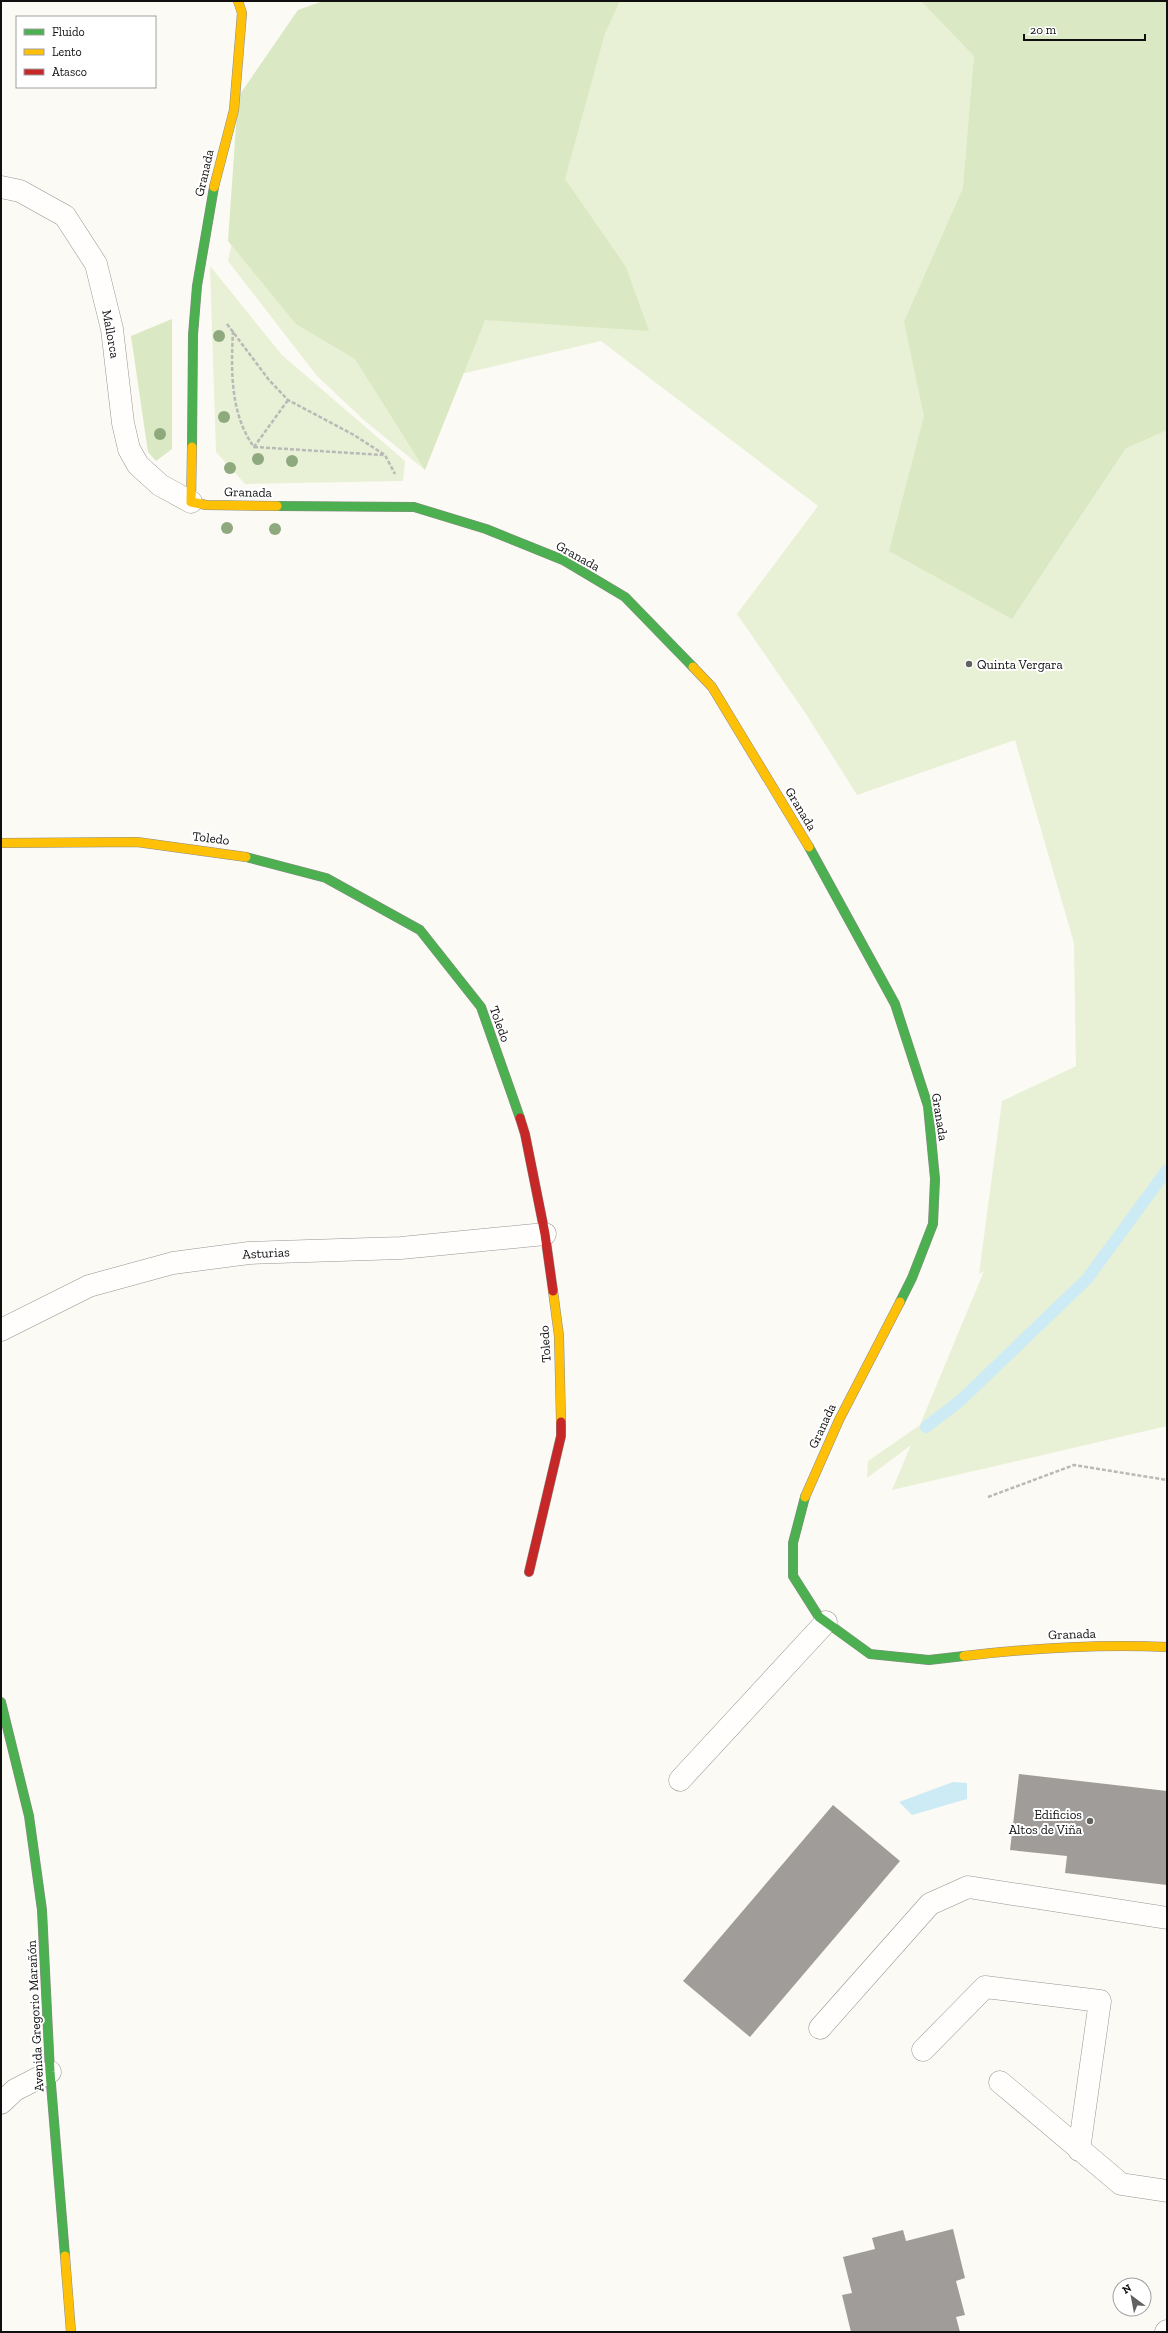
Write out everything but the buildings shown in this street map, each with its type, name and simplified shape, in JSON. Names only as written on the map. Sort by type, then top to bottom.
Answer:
[{"type":"street","name":"Granada","points":[[238,1],[242,14],[234,110],[214,185],[197,286],[194,335],[191,502],[206,505],[414,507],[520,542],[563,560],[625,597],[712,687],[812,853],[895,1004],[928,1106],[935,1179],[933,1224],[912,1278],[839,1420],[804,1498],[793,1543],[793,1576],[819,1617],[870,1654],[929,1660],[1035,1648],[1128,1645],[1167,1647]]},
{"type":"street","name":"Mallorca","points":[[1,187],[20,191],[65,216],[96,264],[112,329],[123,423],[129,449],[138,464],[160,485],[191,502]]},
{"type":"street","name":"Toledo","points":[[1,843],[137,842],[236,854],[326,878],[420,930],[481,1007],[525,1134],[545,1234],[559,1336],[561,1436],[529,1572]]},
{"type":"street","name":"Asturias","points":[[1,1330],[89,1286],[173,1263],[249,1252],[401,1248],[545,1234]]},
{"type":"street","points":[[680,1780],[826,1622]]},
{"type":"street","name":"Avenida Gregorio Marañón","points":[[1,1702],[29,1816],[42,1910],[50,2072],[71,2332]]},
{"type":"street","points":[[820,2028],[930,1904],[968,1887],[1167,1918]]},
{"type":"street","points":[[923,2050],[985,1987],[1100,2001],[1079,2150]]},
{"type":"street","points":[[1,2103],[15,2090],[50,2072]]},
{"type":"street","points":[[1000,2082],[1121,2184],[1167,2191]]},
{"type":"path","points":[[197,286],[233,331],[269,380],[288,400],[354,435],[385,455],[414,507]]},
{"type":"path","points":[[233,331],[231,368],[238,414],[244,433],[254,447]]},
{"type":"path","points":[[254,447],[288,400]]},
{"type":"path","points":[[254,447],[385,455]]},
{"type":"path","points":[[988,1497],[1074,1465],[1167,1480]]},
{"type":"green space","points":[[323,1],[620,1],[605,33],[565,179],[626,267],[649,331],[485,320],[425,470],[355,359],[296,324],[228,241],[238,97],[298,10]]},
{"type":"green space","name":"Quinta Vergara","points":[[388,1],[1167,1],[1167,1426],[892,1490],[911,1445],[867,1478],[868,1461],[920,1425],[984,1271],[979,1274],[1002,1101],[1076,1066],[1074,943],[1015,740],[857,795],[806,714],[737,614],[818,506],[601,341],[452,376],[425,470],[365,421],[317,376],[228,261],[272,59]]},
{"type":"green space","points":[[921,1],[1167,1],[1167,430],[1126,448],[1012,619],[889,551],[924,416],[904,322],[963,188],[974,56]]},
{"type":"green space","points":[[210,266],[282,355],[405,461],[403,481],[245,484],[216,452]]},
{"type":"green space","points":[[172,319],[172,449],[156,461],[148,452],[131,336]]},
{"type":"water","points":[[953,1782],[967,1783],[967,1799],[912,1815],[899,1802]]},
{"type":"waterway","points":[[926,1427],[961,1400],[1087,1279],[1167,1170]]},
{"type":"traffic: fast","points":[[192,447],[193,335],[197,286],[214,187]]},
{"type":"traffic: fast","points":[[277,506],[414,507],[486,529],[563,560],[625,597],[693,667]]},
{"type":"traffic: fast","points":[[809,847],[895,1004],[928,1106],[935,1179],[933,1224],[912,1278],[900,1302]]},
{"type":"traffic: fast","points":[[246,857],[326,878],[420,930],[481,1007],[520,1118]]},
{"type":"traffic: fast","points":[[805,1497],[793,1543],[793,1576],[819,1617],[870,1654],[929,1660],[964,1656]]},
{"type":"traffic: fast","points":[[1,1702],[29,1816],[42,1910],[50,2072],[65,2256]]},
{"type":"traffic: slow","points":[[214,187],[234,110],[242,13],[238,1]]},
{"type":"traffic: slow","points":[[192,447],[191,502],[206,505],[277,506]]},
{"type":"traffic: slow","points":[[693,667],[712,687],[809,847]]},
{"type":"traffic: slow","points":[[1,843],[137,842],[246,857]]},
{"type":"traffic: slow","points":[[553,1291],[559,1336],[561,1422]]},
{"type":"traffic: slow","points":[[805,1497],[839,1420],[900,1302]]},
{"type":"traffic: slow","points":[[964,1656],[1066,1647],[1167,1647]]},
{"type":"traffic: slow","points":[[65,2256],[71,2332]]},
{"type":"traffic: jam","points":[[520,1118],[525,1134],[545,1234],[553,1291]]},
{"type":"traffic: jam","points":[[529,1572],[561,1436],[561,1422]]},
{"type":"place","name":"Quinta Vergara","points":[[969,664]]},
{"type":"place","name":"Edificios Altos de Viña","points":[[1090,1821]]}]
